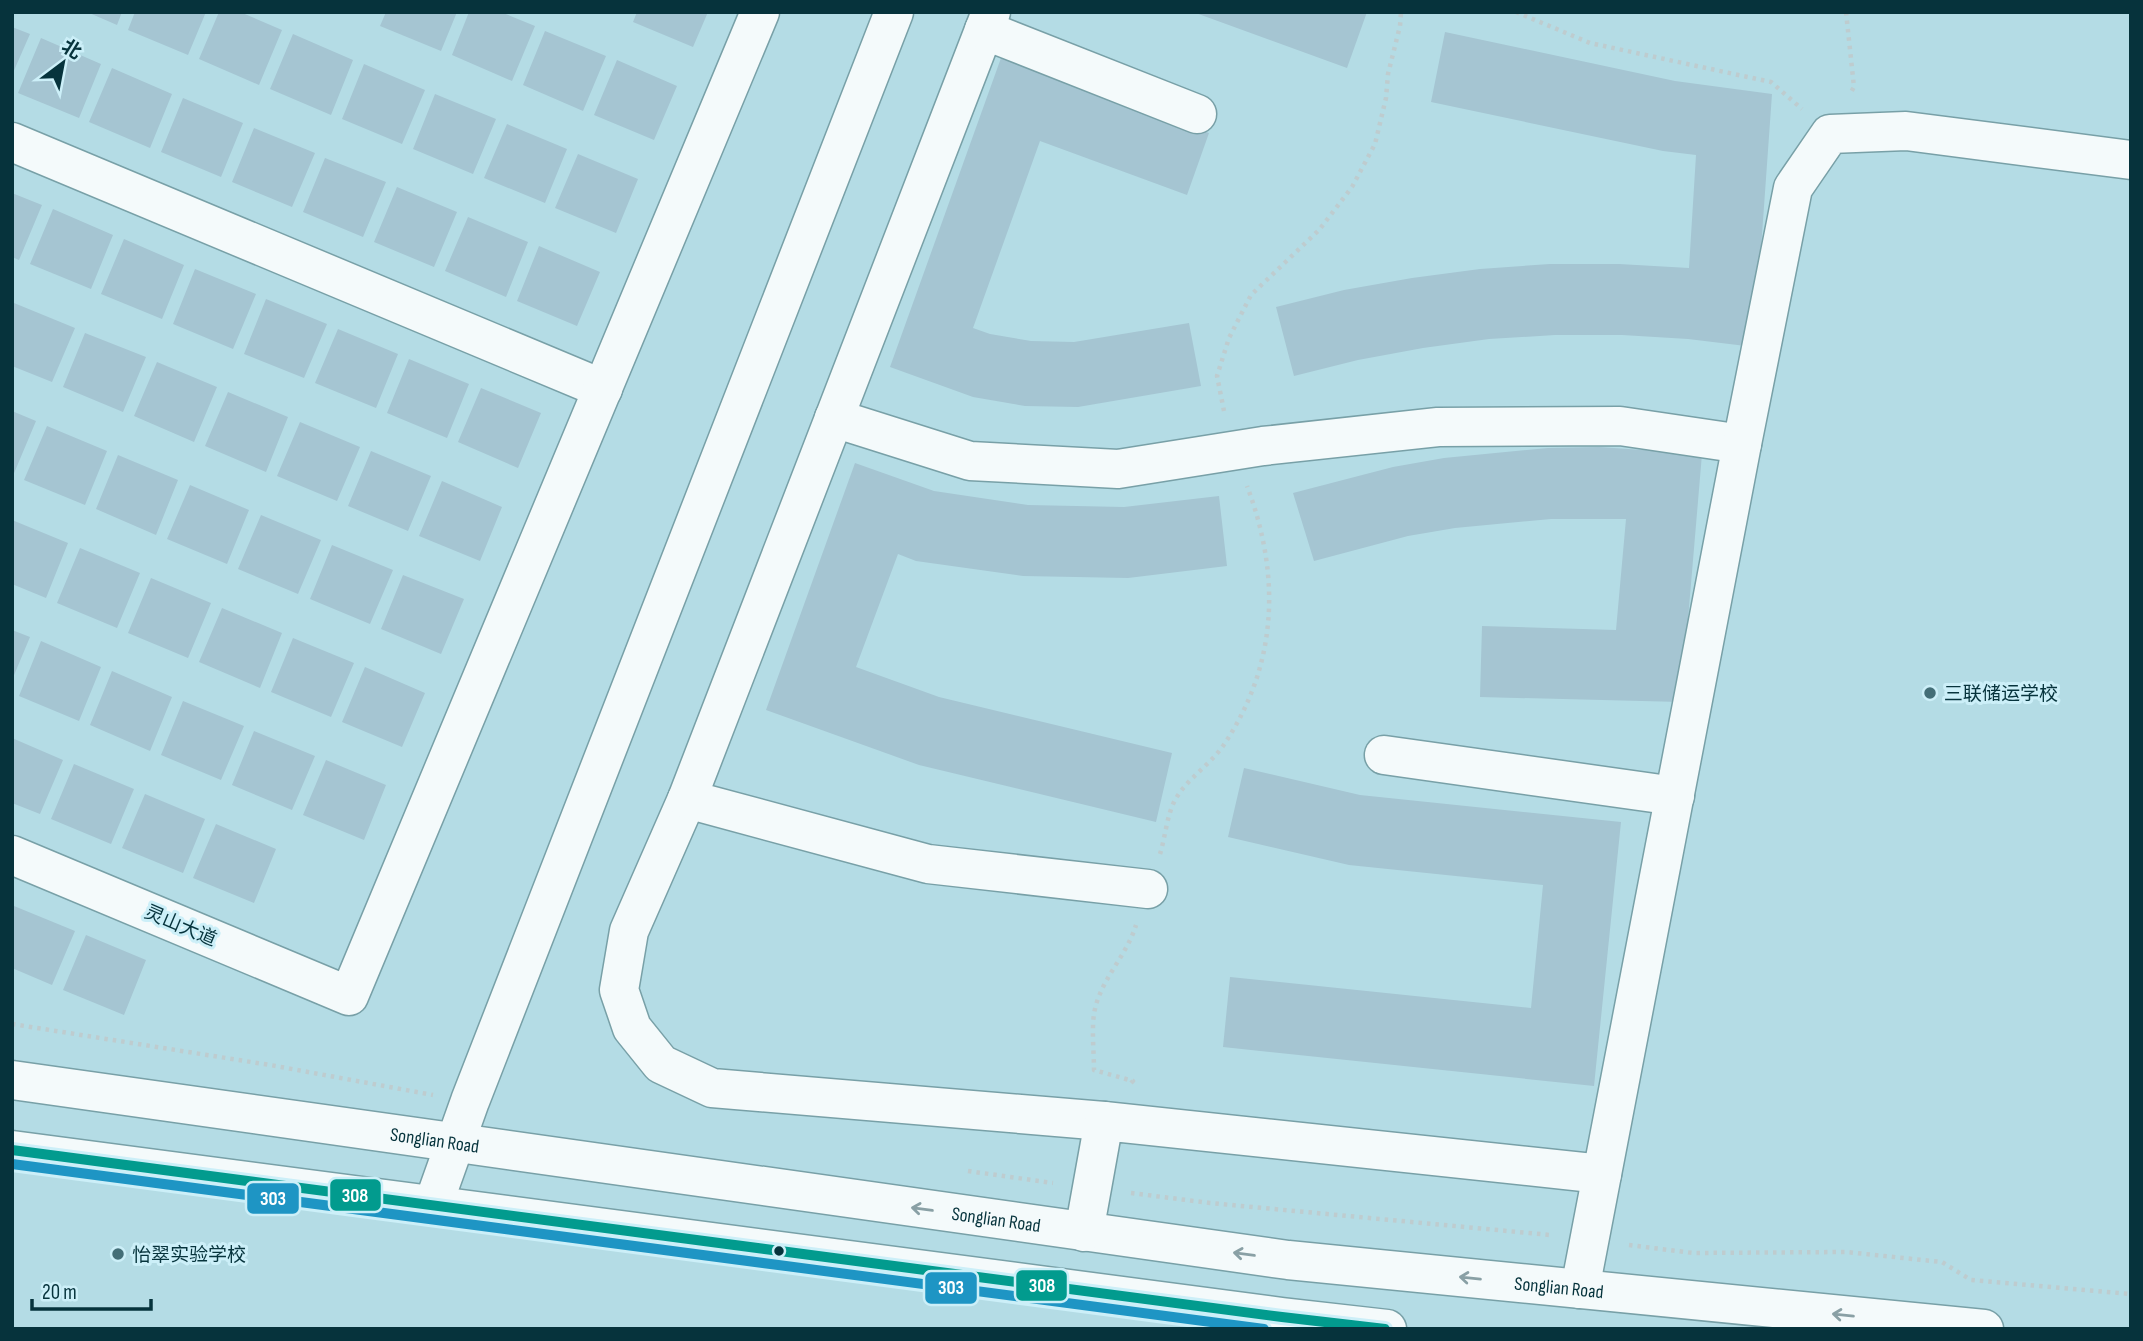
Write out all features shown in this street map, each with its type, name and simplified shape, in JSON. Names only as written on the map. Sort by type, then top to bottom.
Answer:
[{"type":"street","points":[[12,142],[603,389],[760,12]]},
{"type":"street","points":[[433,1205],[470,1101],[894,12]]},
{"type":"street","points":[[1198,114],[987,21],[687,799],[629,931],[619,990],[632,1028],[661,1064],[712,1088],[1104,1121],[1602,1174]]},
{"type":"street","points":[[1580,1289],[1741,444],[1793,188],[1830,134],[1906,131],[2131,160]]},
{"type":"street","name":"灵山大道","points":[[12,855],[349,996],[603,389]]},
{"type":"street","points":[[834,418],[970,461],[1118,469],[1232,451],[1438,427],[1620,426],[1741,444]]},
{"type":"street","points":[[1384,755],[1675,796]]},
{"type":"street","points":[[687,799],[928,864],[1148,889]]},
{"type":"street","name":"Songlian Road","points":[[12,1080],[1288,1260],[1984,1329]]},
{"type":"street","points":[[1084,1232],[1104,1121]]},
{"type":"street","points":[[12,1150],[1387,1329]]},
{"type":"path","points":[[1104,1121],[1133,1081],[1094,1070],[1095,1009],[1111,971],[1133,935],[1174,802],[1194,775],[1221,749],[1228,738],[1241,716],[1262,662],[1270,607],[1267,557],[1255,508],[1232,451],[1217,376],[1229,338],[1251,295],[1319,230],[1352,187],[1375,144],[1401,12]]},
{"type":"path","points":[[1516,12],[1590,43],[1771,82],[1830,134],[1854,87],[1846,12]]},
{"type":"path","points":[[12,1024],[270,1065],[470,1101]]},
{"type":"path","points":[[1210,1203],[1537,1234]]},
{"type":"path","points":[[1693,1253],[1846,1252],[1942,1262],[1971,1280],[2131,1294]]},
{"type":"building","points":[[87,12],[122,12],[117,25]]},
{"type":"building","points":[[135,12],[206,12],[188,55],[128,30]]},
{"type":"building","points":[[219,12],[240,12],[282,30],[259,85],[199,59]]},
{"type":"building","points":[[386,12],[457,12],[441,51],[380,26]]},
{"type":"building","points":[[469,12],[501,12],[535,26],[512,81],[452,55]]},
{"type":"building","points":[[637,12],[708,12],[693,47],[633,22]]},
{"type":"building","points":[[1193,12],[1367,12],[1347,68]]},
{"type":"building","points":[[12,27],[30,34],[12,75]]},
{"type":"building","points":[[545,31],[606,56],[583,111],[523,85]]},
{"type":"building","points":[[1445,32],[1675,81],[1772,94],[1754,347],[1622,335],[1489,339],[1358,360],[1294,376],[1276,307],[1344,290],[1480,269],[1550,264],[1689,268],[1696,155],[1663,151],[1431,102]]},
{"type":"building","points":[[293,34],[353,60],[331,115],[270,89]]},
{"type":"building","points":[[41,38],[101,64],[79,118],[18,93]]},
{"type":"building","points":[[1001,58],[1209,133],[1187,195],[1040,141],[973,328],[990,334],[1031,341],[1074,342],[1189,323],[1201,386],[1078,407],[1025,406],[973,397],[890,367]]},
{"type":"building","points":[[617,60],[677,86],[654,140],[594,115]]},
{"type":"building","points":[[364,64],[425,90],[402,144],[342,119]]},
{"type":"building","points":[[112,68],[172,94],[150,148],[89,122]]},
{"type":"building","points":[[435,94],[496,119],[473,174],[413,149]]},
{"type":"building","points":[[183,98],[243,123],[221,177],[161,152]]},
{"type":"building","points":[[507,124],[567,149],[545,203],[484,178]]},
{"type":"building","points":[[254,128],[315,153],[292,207],[232,182]]},
{"type":"building","points":[[578,154],[638,179],[616,233],[555,208]]},
{"type":"building","points":[[325,158],[386,182],[363,237],[303,212]]},
{"type":"building","points":[[397,187],[457,212],[434,267],[374,242]]},
{"type":"building","points":[[12,193],[42,205],[19,260],[12,257]]},
{"type":"building","points":[[53,209],[113,235],[91,289],[30,264]]},
{"type":"building","points":[[468,217],[528,242],[506,297],[445,271]]},
{"type":"building","points":[[124,239],[184,265],[162,319],[101,294]]},
{"type":"building","points":[[539,246],[600,272],[577,326],[517,301]]},
{"type":"building","points":[[195,269],[256,294],[233,349],[173,324]]},
{"type":"building","points":[[266,299],[327,324],[304,378],[244,354]]},
{"type":"building","points":[[14,303],[75,328],[52,382],[12,366]]},
{"type":"building","points":[[338,329],[398,354],[376,408],[315,383]]},
{"type":"building","points":[[85,333],[146,357],[123,412],[63,387]]},
{"type":"building","points":[[409,359],[469,384],[447,438],[387,413]]},
{"type":"building","points":[[157,362],[217,387],[194,442],[134,416]]},
{"type":"building","points":[[481,388],[541,413],[518,468],[458,442]]},
{"type":"building","points":[[228,392],[288,417],[266,472],[205,446]]},
{"type":"building","points":[[12,411],[36,421],[12,478]]},
{"type":"building","points":[[300,422],[360,447],[337,501],[277,476]]},
{"type":"building","points":[[47,426],[107,451],[85,505],[24,480]]},
{"type":"building","points":[[1599,447],[1702,454],[1681,702],[1480,697],[1482,626],[1616,630],[1626,519],[1551,519],[1455,528],[1408,536],[1314,561],[1293,493],[1393,467],[1444,458],[1548,448]]},
{"type":"building","points":[[371,451],[431,476],[408,531],[348,506]]},
{"type":"building","points":[[118,455],[178,480],[156,535],[96,509]]},
{"type":"building","points":[[855,463],[934,491],[1028,505],[1124,507],[1219,496],[1227,566],[1128,578],[1023,576],[916,561],[898,554],[856,667],[939,697],[1172,753],[1156,822],[919,765],[766,710]]},
{"type":"building","points":[[442,481],[502,507],[480,561],[419,536]]},
{"type":"building","points":[[190,485],[249,510],[227,564],[167,539]]},
{"type":"building","points":[[261,515],[321,540],[298,594],[238,569]]},
{"type":"building","points":[[12,520],[68,543],[46,598],[12,584]]},
{"type":"building","points":[[332,545],[393,570],[370,624],[310,599]]},
{"type":"building","points":[[80,548],[140,573],[117,628],[57,603]]},
{"type":"building","points":[[403,575],[464,599],[441,654],[381,629]]},
{"type":"building","points":[[151,578],[211,603],[188,658],[128,633]]},
{"type":"building","points":[[222,608],[282,633],[260,688],[199,662]]},
{"type":"building","points":[[12,630],[30,637],[12,680]]},
{"type":"building","points":[[293,638],[354,663],[331,717],[271,692]]},
{"type":"building","points":[[41,641],[101,667],[79,721],[19,696]]},
{"type":"building","points":[[365,667],[425,693],[402,747],[342,722]]},
{"type":"building","points":[[112,671],[172,697],[150,751],[90,725]]},
{"type":"building","points":[[183,701],[244,726],[221,780],[161,755]]},
{"type":"building","points":[[254,731],[315,756],[292,810],[232,785]]},
{"type":"building","points":[[12,738],[63,760],[40,814],[12,803]]},
{"type":"building","points":[[326,760],[386,785],[364,840],[303,815]]},
{"type":"building","points":[[74,764],[134,789],[111,844],[51,819]]},
{"type":"building","points":[[1244,768],[1360,795],[1621,822],[1594,1086],[1223,1047],[1230,977],[1531,1008],[1543,885],[1349,865],[1228,837]]},
{"type":"building","points":[[145,794],[205,819],[183,873],[122,848]]},
{"type":"building","points":[[216,824],[276,849],[254,903],[193,878]]},
{"type":"building","points":[[14,906],[75,931],[52,985],[12,968]]},
{"type":"building","points":[[86,935],[146,960],[124,1015],[63,990]]},
{"type":"transit line","name":"308","points":[[12,1150],[1385,1329]]},
{"type":"transit line","name":"303","points":[[12,1164],[1264,1329]]},
{"type":"place","name":"三联储运学校","points":[[1930,693]]},
{"type":"place","name":"怡翠实验学校","points":[[118,1254]]}]
